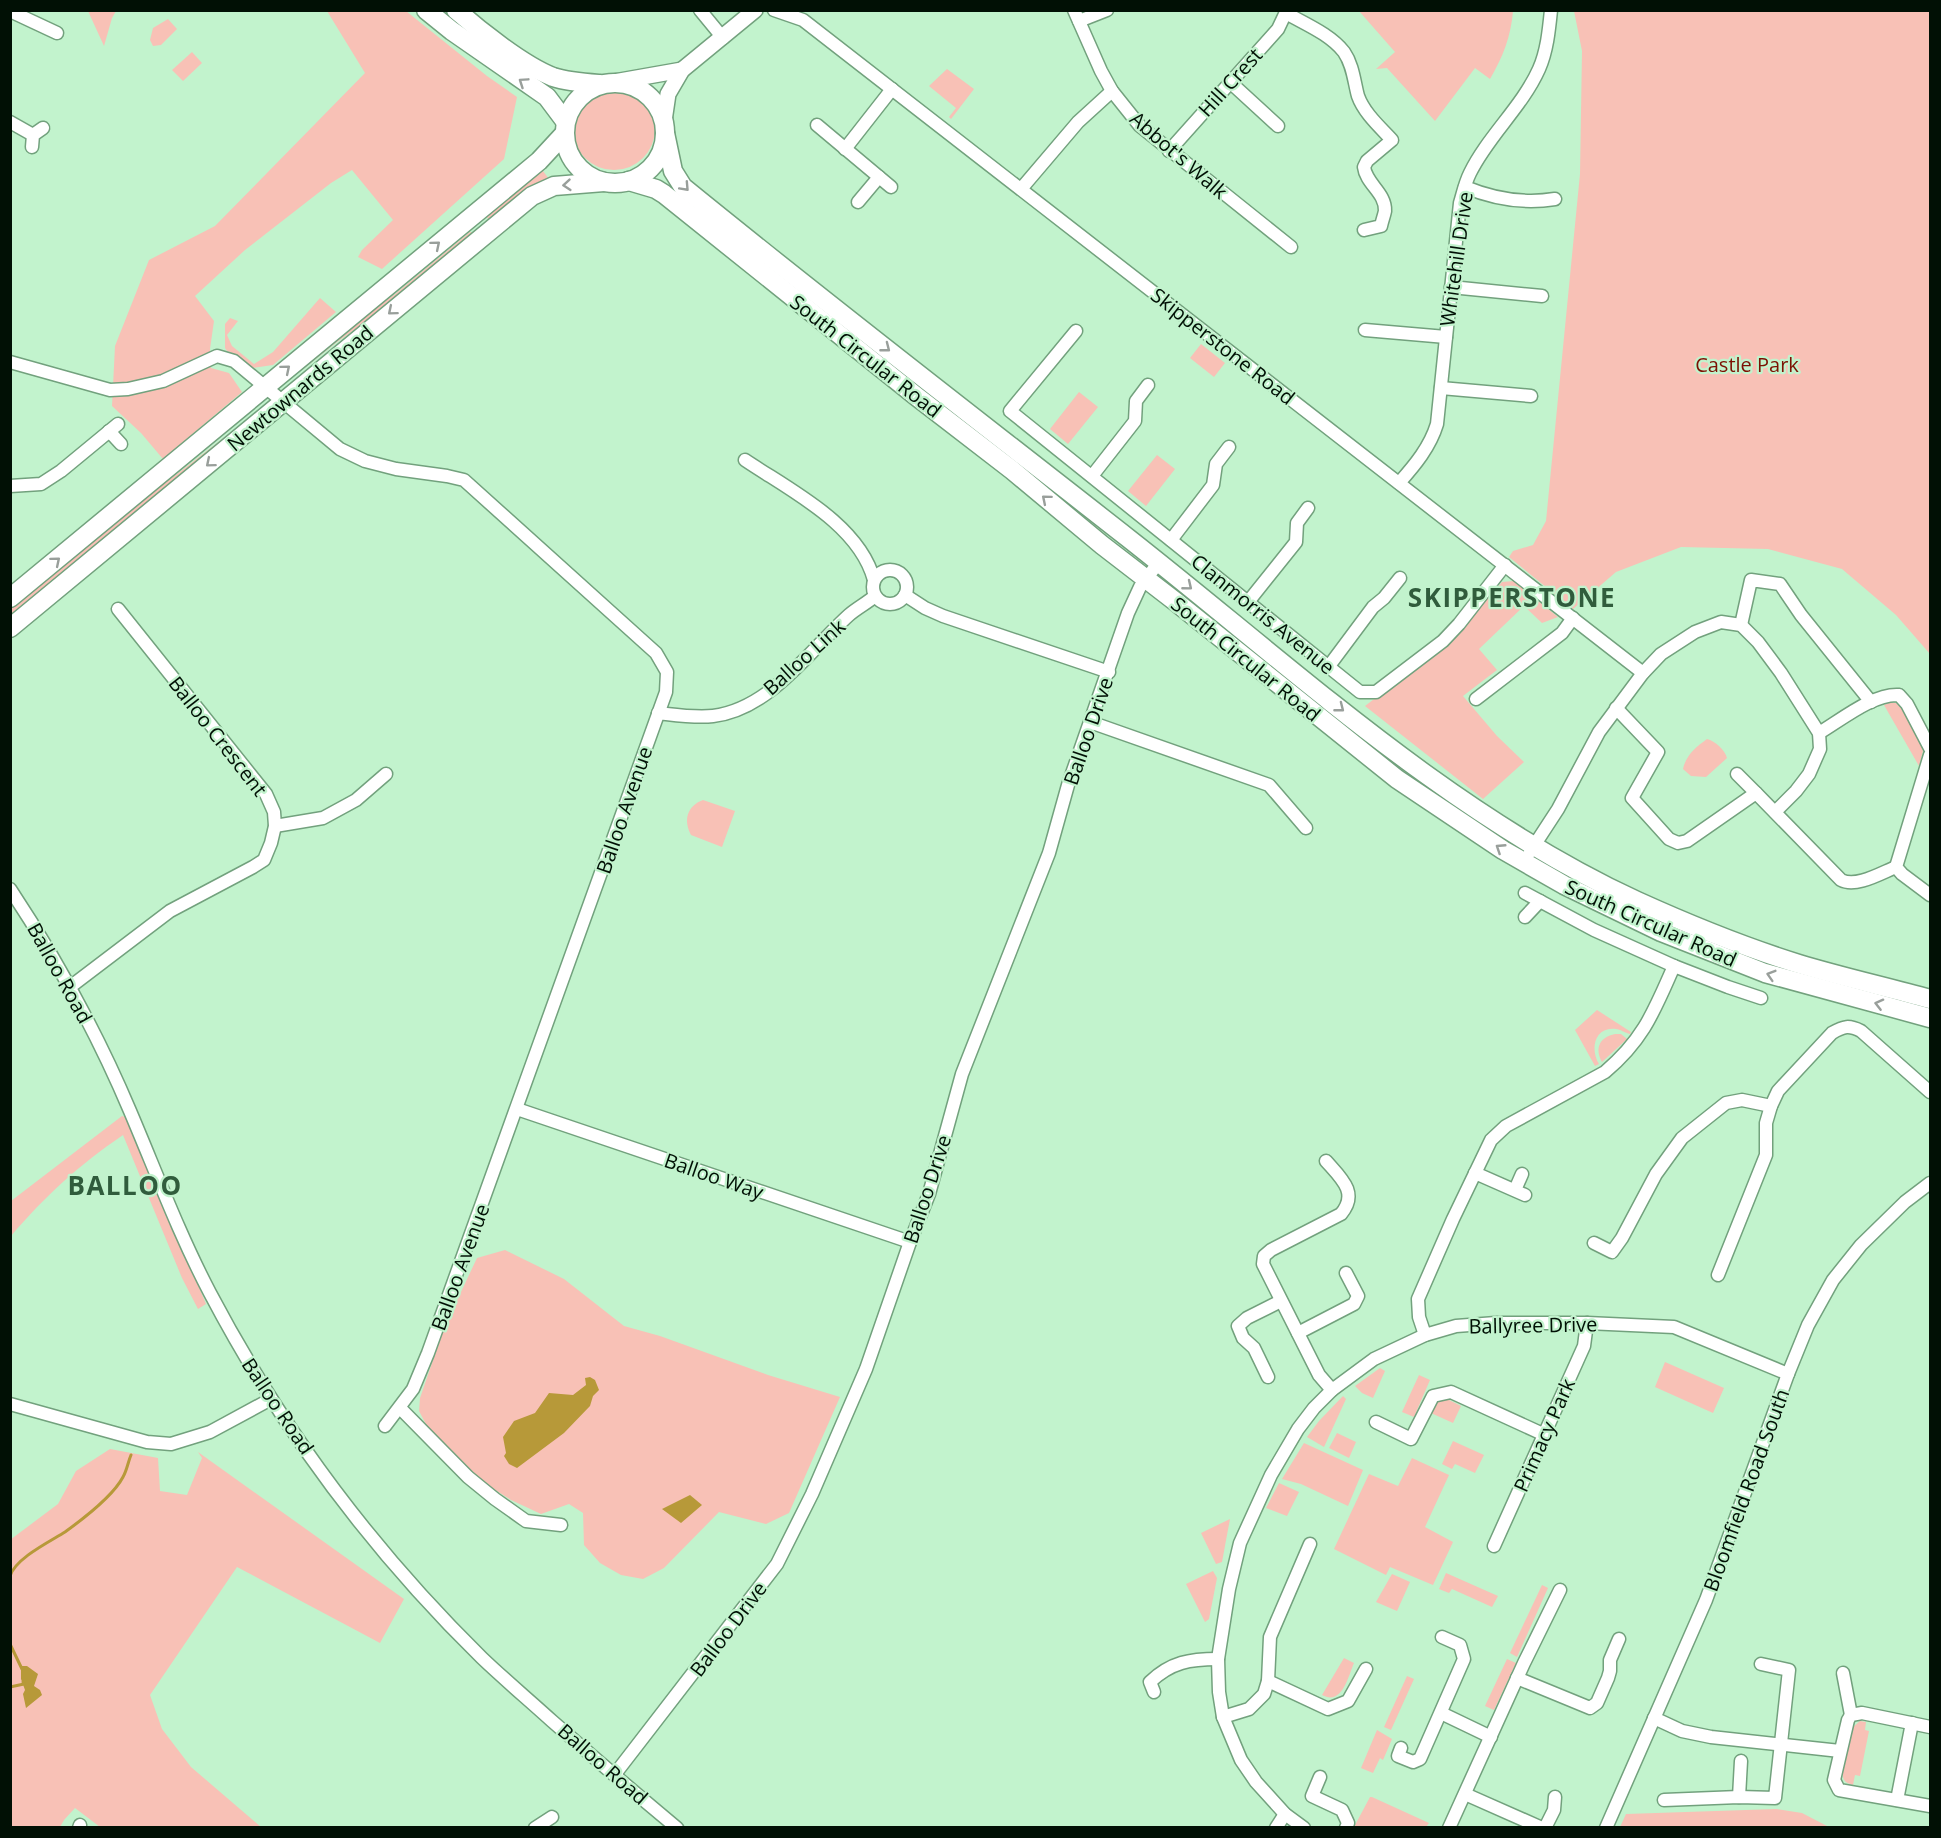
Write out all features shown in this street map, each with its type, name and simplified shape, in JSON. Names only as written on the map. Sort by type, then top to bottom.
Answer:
[{"type":"highway","points":[[426,10],[452,31],[547,97],[565,128]]},
{"type":"highway","points":[[456,10],[527,63],[554,77],[579,83],[607,83],[628,84],[641,90],[652,99],[659,110],[664,127],[662,149],[655,163],[644,174],[629,181],[617,183],[604,182],[586,174],[572,160],[566,148],[565,128],[572,105],[584,92],[607,83]]},
{"type":"highway","name":"South Circular Road","points":[[664,127],[673,171],[683,187],[1048,475],[1152,570],[1396,779],[1524,863],[1661,932],[1765,973],[1930,1018]]},
{"type":"highway","name":"Newtownards Road","points":[[10,628],[538,161],[565,128]]},
{"type":"highway","name":"South Circular Road","points":[[629,181],[656,189],[664,194],[869,359],[1012,470],[1102,545],[1152,570],[1314,688],[1426,775],[1534,846],[1635,899],[1720,937],[1800,964],[1930,999]]},
{"type":"highway","name":"Newtownards Road","points":[[10,598],[147,485],[274,394],[364,335],[532,196],[554,186],[604,182]]},
{"type":"main road","points":[[664,127],[668,94],[682,70],[755,10]]},
{"type":"main road","points":[[607,83],[682,70]]},
{"type":"street","points":[[700,10],[723,38]]},
{"type":"street","name":"Skipperstone Road","points":[[774,10],[801,15],[892,89],[1643,673]]},
{"type":"street","points":[[1076,16],[1107,10]]},
{"type":"street","name":"Whitehill Drive","points":[[1399,483],[1432,440],[1437,424],[1460,204],[1465,187],[1479,158],[1517,105],[1539,69],[1549,35],[1551,10]]},
{"type":"street","points":[[10,11],[57,33]]},
{"type":"street","points":[[1287,12],[1323,34],[1343,51],[1351,67],[1364,108],[1392,140],[1367,161],[1364,167],[1365,174],[1383,199],[1385,210],[1381,226],[1364,230]]},
{"type":"street","name":"Hill Crest","points":[[1169,151],[1278,29],[1287,12]]},
{"type":"street","name":"Abbot's Walk","points":[[1076,16],[1112,91],[1140,126],[1291,247]]},
{"type":"street","points":[[1230,82],[1278,126]]},
{"type":"street","points":[[845,148],[892,89]]},
{"type":"street","points":[[1021,189],[1078,122],[1112,91]]},
{"type":"street","points":[[10,122],[36,137]]},
{"type":"street","points":[[817,125],[891,187]]},
{"type":"street","points":[[858,202],[879,177]]},
{"type":"street","points":[[1465,187],[1496,198],[1537,202],[1555,199]]},
{"type":"street","points":[[1451,287],[1542,296]]},
{"type":"street","points":[[1365,330],[1446,337]]},
{"type":"street","name":"Clanmorris Avenue","points":[[1076,331],[1010,411],[1360,692],[1376,692],[1443,640],[1459,624],[1505,565]]},
{"type":"street","name":"Balloo Avenue","points":[[10,362],[110,390],[128,389],[163,381],[216,356],[234,361],[340,449],[364,461],[396,469],[464,480],[656,653],[667,672],[666,692],[428,1353],[413,1389],[385,1426]]},
{"type":"street","points":[[1092,476],[1135,422],[1136,401],[1148,385]]},
{"type":"street","points":[[1441,388],[1531,396]]},
{"type":"street","points":[[10,486],[41,483],[61,471],[114,427],[121,444]]},
{"type":"street","points":[[1171,540],[1213,485],[1216,464],[1229,447]]},
{"type":"street","points":[[745,459],[845,531],[860,548],[871,570],[875,597],[889,604],[900,601],[905,595],[906,580],[898,572],[887,570],[874,580]]},
{"type":"street","points":[[1248,602],[1296,542],[1297,523],[1308,508]]},
{"type":"street","name":"Balloo Drive","points":[[615,1774],[777,1564],[812,1494],[866,1369],[929,1194],[962,1074],[1049,853],[1068,785],[1128,613],[1140,587],[1152,570]]},
{"type":"street","points":[[1329,666],[1373,607],[1384,598],[1400,578]]},
{"type":"street","points":[[1742,625],[1751,580],[1780,584],[1801,615],[1871,702]]},
{"type":"street","points":[[905,595],[943,616],[1108,672]]},
{"type":"street","name":"Balloo Link","points":[[658,713],[692,717],[715,716],[734,711],[769,692],[850,615],[875,597]]},
{"type":"street","name":"Balloo Crescent","points":[[118,609],[266,794],[274,812],[275,826]]},
{"type":"street","points":[[1476,699],[1562,633],[1574,618]]},
{"type":"street","points":[[1524,863],[1558,809],[1599,732],[1643,673],[1661,654],[1695,632],[1721,622],[1742,625],[1758,642],[1819,734],[1820,749],[1809,774],[1776,811]]},
{"type":"street","points":[[1819,734],[1871,702],[1888,694],[1899,695],[1907,705],[1930,748]]},
{"type":"street","points":[[1616,708],[1658,752],[1632,798],[1669,839],[1678,843],[1687,841],[1756,793]]},
{"type":"street","points":[[1090,722],[1269,785],[1306,828]]},
{"type":"street","points":[[1896,867],[1930,755]]},
{"type":"street","points":[[70,987],[170,911],[264,860],[275,826],[323,818],[356,800],[386,774]]},
{"type":"street","points":[[1737,774],[1776,811],[1841,880],[1847,883],[1857,882],[1896,867]]},
{"type":"street","points":[[1896,867],[1930,896]]},
{"type":"street","name":"Balloo Road","points":[[10,889],[83,1010],[129,1109],[189,1252],[243,1354],[271,1399],[334,1489],[429,1603],[498,1673],[677,1827]]},
{"type":"street","points":[[1525,893],[1594,930],[1674,966],[1761,998]]},
{"type":"street","points":[[1525,917],[1540,901]]},
{"type":"street","points":[[1425,1335],[1419,1317],[1418,1299],[1491,1140],[1506,1126],[1597,1077],[1615,1064],[1650,1021],[1674,966]]},
{"type":"street","points":[[1718,1275],[1766,1155],[1766,1123],[1778,1091],[1832,1033],[1842,1027],[1851,1026],[1861,1031],[1930,1092]]},
{"type":"street","points":[[1594,1243],[1612,1252],[1622,1238],[1656,1174],[1682,1138],[1726,1103],[1742,1100],[1771,1106]]},
{"type":"street","name":"Balloo Way","points":[[517,1109],[910,1242]]},
{"type":"street","points":[[1326,1161],[1341,1179],[1349,1194],[1348,1205],[1341,1214],[1271,1250],[1264,1256],[1263,1264],[1319,1375],[1332,1390]]},
{"type":"street","points":[[1475,1173],[1520,1193],[1522,1174]]},
{"type":"street","name":"Bloomfield Road South","points":[[1606,1827],[1712,1586],[1788,1374],[1808,1325],[1836,1275],[1861,1245],[1905,1202],[1930,1184]]},
{"type":"street","points":[[1298,1333],[1353,1304],[1358,1296],[1346,1273]]},
{"type":"street","points":[[1268,1377],[1254,1348],[1243,1338],[1238,1326],[1247,1318],[1281,1301]]},
{"type":"street","name":"Ballyree Drive","points":[[1304,1827],[1285,1814],[1256,1782],[1241,1760],[1223,1717],[1219,1692],[1218,1659],[1229,1589],[1240,1543],[1271,1475],[1295,1433],[1332,1390],[1374,1359],[1425,1335],[1456,1326],[1496,1323],[1659,1325],[1683,1330],[1788,1374]]},
{"type":"street","name":"Primacy Park","points":[[1494,1546],[1584,1346],[1587,1323]]},
{"type":"street","points":[[1376,1422],[1411,1438],[1432,1395],[1451,1392],[1545,1435]]},
{"type":"street","points":[[10,1404],[147,1442],[171,1444],[210,1432],[271,1399]]},
{"type":"street","points":[[400,1408],[468,1477],[495,1499],[526,1521],[561,1525]]},
{"type":"street","points":[[1223,1717],[1249,1709],[1264,1695],[1268,1682],[1270,1637],[1310,1544]]},
{"type":"street","points":[[1449,1827],[1560,1590]]},
{"type":"street","points":[[1401,1748],[1398,1756],[1413,1762],[1420,1759],[1464,1659],[1460,1645],[1442,1637]]},
{"type":"street","points":[[1517,1678],[1590,1708],[1597,1703],[1611,1671],[1610,1660],[1619,1639]]},
{"type":"street","points":[[1154,1692],[1150,1682],[1159,1674],[1188,1660],[1218,1659]]},
{"type":"street","points":[[1664,1800],[1775,1798],[1789,1670],[1761,1664]]},
{"type":"street","points":[[1268,1682],[1328,1709],[1348,1701],[1366,1669]]},
{"type":"street","points":[[1843,1673],[1851,1715],[1834,1780],[1839,1790],[1930,1806]]},
{"type":"street","points":[[1441,1713],[1491,1737]]},
{"type":"street","points":[[1851,1715],[1862,1713],[1930,1727]]},
{"type":"street","points":[[1654,1718],[1682,1731],[1711,1737],[1840,1751]]},
{"type":"street","points":[[1897,1800],[1912,1724]]},
{"type":"street","points":[[1739,1797],[1741,1761]]},
{"type":"street","points":[[1320,1777],[1312,1796],[1342,1810],[1348,1822],[1346,1827]]},
{"type":"street","points":[[1465,1794],[1544,1827],[1554,1810],[1555,1797]]},
{"type":"street","points":[[1276,1827],[1285,1814]]},
{"type":"street","points":[[535,1827],[552,1817]]},
{"type":"green space","points":[[88,11],[116,11],[104,46]]},
{"type":"green space","points":[[327,11],[406,11],[517,97],[504,159],[382,269],[358,257],[362,250],[393,220],[352,170],[331,183],[245,250],[195,296],[214,321],[210,349],[211,368],[229,373],[242,392],[163,459],[141,433],[112,406],[115,346],[149,260],[215,226],[365,73]]},
{"type":"green space","points":[[1359,11],[1513,11],[1506,46],[1490,79],[1475,68],[1435,121],[1387,68],[1376,69],[1395,52]]},
{"type":"green space","name":"Castle Park","points":[[1574,11],[1930,11],[1930,654],[1896,615],[1842,569],[1768,549],[1681,547],[1616,572],[1573,609],[1509,557],[1513,551],[1533,545],[1546,521],[1580,174],[1582,51]]},
{"type":"green space","points":[[168,19],[177,29],[161,45],[153,46],[150,40],[153,28]]},
{"type":"green space","points":[[192,52],[202,63],[183,81],[172,70]]},
{"type":"green space","points":[[947,69],[974,89],[951,119],[949,117],[956,108],[929,86]]},
{"type":"green space","points":[[614,88],[630,92],[643,100],[651,113],[655,129],[651,145],[643,158],[630,166],[614,170],[598,166],[585,158],[577,145],[573,129],[577,113],[585,100],[598,92]]},
{"type":"green space","points":[[540,167],[549,179],[490,221],[485,215]]},
{"type":"green space","points":[[470,232],[473,233],[392,303],[302,370],[299,366],[351,324],[394,295]]},
{"type":"green space","points":[[320,298],[336,312],[273,365],[253,368],[225,348],[225,324],[230,318],[238,321],[227,335],[232,346],[254,364],[273,352]]},
{"type":"green space","points":[[1201,344],[1225,363],[1214,377],[1190,358]]},
{"type":"green space","points":[[1079,392],[1098,407],[1068,444],[1050,429]]},
{"type":"green space","points":[[266,405],[11,619],[11,607],[127,511]]},
{"type":"green space","points":[[1157,455],[1175,469],[1146,506],[1128,491]]},
{"type":"green space","points":[[1514,581],[1558,617],[1542,623],[1524,606],[1479,649],[1497,670],[1463,696],[1497,736],[1524,762],[1483,799],[1365,706],[1447,643],[1502,582]]},
{"type":"green space","points":[[1896,703],[1901,708],[1921,742],[1923,751],[1919,766],[1884,705]]},
{"type":"green space","points":[[1707,739],[1719,746],[1727,758],[1706,777],[1691,776],[1683,769],[1684,764],[1692,752]]},
{"type":"green space","points":[[703,800],[735,811],[722,847],[691,835],[687,824],[688,814],[693,806]]},
{"type":"green space","points":[[1597,1010],[1631,1032],[1630,1034],[1618,1029],[1603,1031],[1596,1040],[1595,1052],[1599,1064],[1595,1066],[1575,1030]]},
{"type":"green space","points":[[1615,1034],[1621,1034],[1627,1039],[1602,1062],[1599,1052],[1600,1044],[1602,1040]]},
{"type":"green space","points":[[122,1116],[128,1118],[206,1304],[198,1309],[182,1278],[123,1135],[63,1182],[11,1236],[11,1201]]},
{"type":"green space","points":[[505,1250],[564,1279],[624,1326],[840,1397],[789,1513],[766,1524],[719,1512],[664,1568],[643,1579],[621,1575],[600,1563],[584,1545],[583,1513],[569,1504],[541,1514],[511,1500],[484,1483],[428,1428],[419,1411],[420,1398],[444,1328],[477,1258]]},
{"type":"green space","points":[[1665,1362],[1724,1388],[1713,1413],[1655,1387]]},
{"type":"green space","points":[[1380,1368],[1385,1371],[1373,1398],[1362,1393],[1355,1386]]},
{"type":"green space","points":[[1419,1375],[1430,1380],[1414,1417],[1402,1412]]},
{"type":"green space","points":[[1343,1396],[1346,1399],[1324,1447],[1307,1437],[1319,1421]]},
{"type":"green space","points":[[1441,1399],[1447,1399],[1461,1406],[1453,1423],[1431,1413],[1435,1404]]},
{"type":"green space","points":[[1337,1433],[1356,1442],[1349,1458],[1329,1448]]},
{"type":"green space","points":[[1453,1441],[1484,1455],[1475,1473],[1455,1464],[1452,1469],[1442,1464]]},
{"type":"green space","points":[[1304,1443],[1363,1470],[1348,1506],[1301,1484],[1282,1479]]},
{"type":"green space","points":[[110,1449],[158,1458],[160,1491],[187,1495],[202,1458],[198,1452],[404,1599],[380,1643],[237,1567],[150,1695],[162,1729],[191,1767],[261,1827],[100,1827],[75,1808],[60,1827],[11,1827],[10,1540],[58,1504],[76,1471]]},
{"type":"green space","points":[[1412,1458],[1449,1475],[1425,1527],[1453,1542],[1433,1585],[1390,1567],[1386,1575],[1334,1549],[1369,1474],[1398,1486]]},
{"type":"green space","points":[[1279,1483],[1299,1492],[1287,1516],[1266,1508]]},
{"type":"green space","points":[[1230,1519],[1222,1562],[1216,1564],[1201,1533]]},
{"type":"green space","points":[[1213,1571],[1217,1578],[1209,1619],[1205,1622],[1186,1584]]},
{"type":"green space","points":[[1446,1573],[1498,1596],[1492,1607],[1452,1589],[1449,1593],[1439,1589]]},
{"type":"green space","points":[[1392,1574],[1410,1582],[1397,1611],[1376,1602]]},
{"type":"green space","points":[[1542,1585],[1548,1588],[1517,1657],[1510,1653]]},
{"type":"green space","points":[[1344,1658],[1354,1663],[1347,1682],[1335,1697],[1322,1695]]},
{"type":"green space","points":[[1507,1659],[1516,1663],[1494,1710],[1485,1706]]},
{"type":"green space","points":[[1407,1676],[1414,1679],[1391,1730],[1384,1727]]},
{"type":"green space","points":[[1860,1721],[1866,1722],[1865,1730],[1869,1731],[1860,1776],[1855,1775],[1853,1785],[1845,1781],[1843,1772],[1853,1727]]},
{"type":"green space","points":[[1377,1730],[1392,1739],[1383,1760],[1380,1758],[1373,1773],[1361,1768]]},
{"type":"green space","points":[[1370,1797],[1429,1823],[1426,1827],[1354,1827]]},
{"type":"green space","points":[[1776,1809],[1802,1813],[1829,1827],[1620,1827],[1626,1814]]},
{"type":"shaded area","points":[[590,1377],[595,1380],[599,1390],[593,1396],[590,1406],[564,1433],[517,1468],[509,1464],[504,1456],[506,1453],[503,1437],[514,1421],[535,1413],[549,1393],[573,1395],[586,1385],[585,1378]]},
{"type":"shaded area","points":[[690,1495],[702,1505],[681,1523],[662,1509]]},
{"type":"shaded area","points":[[21,1666],[27,1666],[38,1674],[34,1686],[40,1690],[42,1695],[26,1708],[23,1694],[25,1690],[21,1679]]},
{"type":"waterway","points":[[10,1576],[13,1569],[26,1557],[65,1532],[105,1499],[126,1472],[131,1455]]},
{"type":"waterway","points":[[10,1644],[22,1669]]},
{"type":"waterway","points":[[10,1687],[24,1684],[23,1682]]},
{"type":"district","name":"SKIPPERSTONE","points":[[1512,597]]},
{"type":"district","name":"BALLOO","points":[[125,1185]]}]
